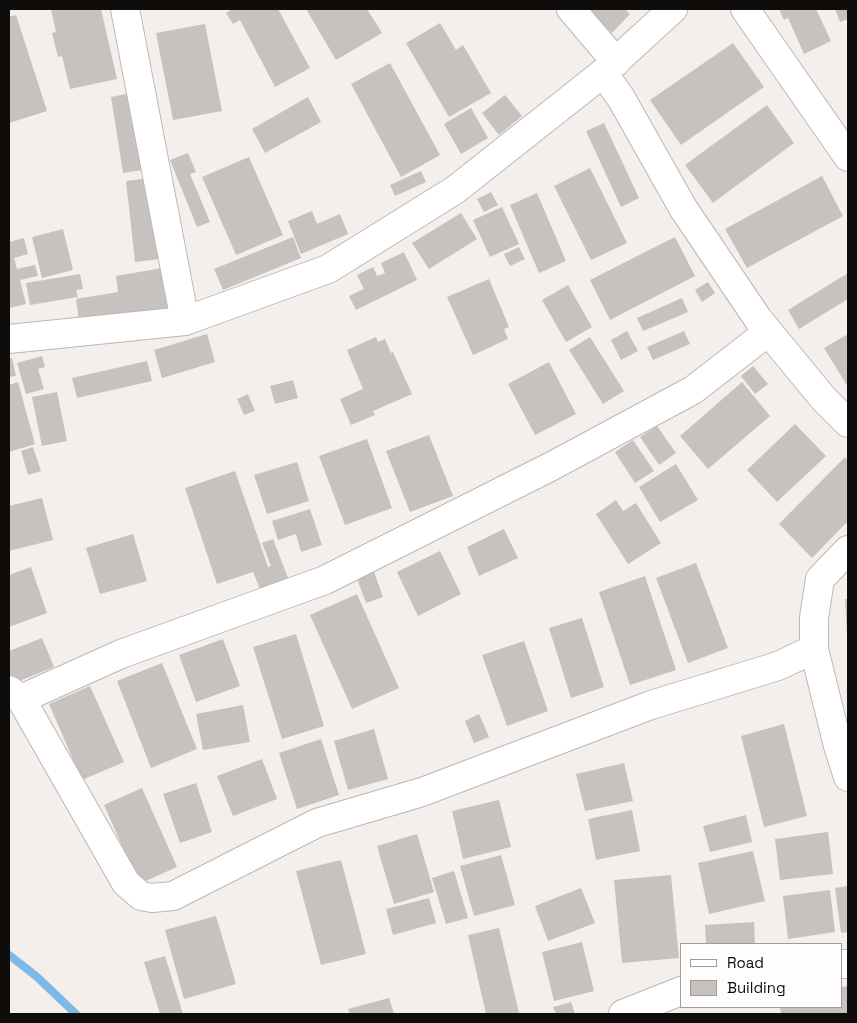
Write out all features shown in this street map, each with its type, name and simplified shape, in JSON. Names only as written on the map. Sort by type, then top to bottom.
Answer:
[{"type":"street","points":[[125,9],[185,321]]},
{"type":"street","points":[[571,9],[609,68],[621,98],[683,208],[768,332],[823,398],[848,423]]},
{"type":"street","points":[[9,340],[185,321],[328,269],[455,190],[609,68],[672,9]]},
{"type":"street","points":[[745,9],[848,157]]},
{"type":"street","points":[[768,332],[693,390],[552,466],[326,580],[15,694],[126,884],[141,896],[152,898],[173,896],[317,823],[422,792],[652,705],[778,666],[814,649]]},
{"type":"street","points":[[848,550],[820,580],[814,618],[814,649],[838,746],[848,777]]},
{"type":"street","points":[[623,1014],[680,992]]},
{"type":"building","points":[[51,9],[101,9],[117,79],[70,89],[62,56],[58,57],[52,33],[56,32]]},
{"type":"building","points":[[233,9],[278,9],[310,68],[275,87],[240,20],[233,24],[226,13]]},
{"type":"building","points":[[306,9],[367,9],[382,33],[336,60]]},
{"type":"building","points":[[587,9],[625,9],[630,14],[612,33]]},
{"type":"building","points":[[779,9],[816,9],[831,41],[804,54],[788,18],[784,20]]},
{"type":"building","points":[[835,9],[848,9],[848,19],[840,22]]},
{"type":"building","points":[[16,15],[47,111],[9,123],[9,17]]},
{"type":"building","points":[[440,23],[456,50],[463,45],[491,93],[449,117],[406,43]]},
{"type":"building","points":[[205,24],[222,111],[173,120],[156,33]]},
{"type":"building","points":[[733,43],[764,87],[681,145],[650,100]]},
{"type":"building","points":[[390,63],[440,155],[401,177],[351,84]]},
{"type":"building","points":[[136,92],[148,169],[123,173],[111,97]]},
{"type":"building","points":[[505,95],[522,116],[499,135],[482,113]]},
{"type":"building","points":[[308,97],[321,122],[265,153],[252,129]]},
{"type":"building","points":[[767,105],[794,143],[713,203],[685,165]]},
{"type":"building","points":[[471,108],[488,138],[461,154],[444,124]]},
{"type":"building","points":[[604,123],[639,198],[621,207],[586,131]]},
{"type":"building","points":[[188,153],[196,172],[190,174],[210,222],[197,227],[170,160]]},
{"type":"building","points":[[249,157],[283,235],[236,255],[202,177]]},
{"type":"building","points":[[590,168],[627,243],[591,260],[554,186]]},
{"type":"building","points":[[421,171],[426,182],[395,196],[390,185]]},
{"type":"building","points":[[822,176],[843,216],[747,268],[725,229]]},
{"type":"building","points":[[150,178],[160,259],[135,262],[126,181]]},
{"type":"building","points":[[491,192],[498,205],[484,212],[477,199]]},
{"type":"building","points":[[537,193],[566,261],[539,273],[510,205]]},
{"type":"building","points":[[502,207],[519,244],[490,257],[473,220]]},
{"type":"building","points":[[312,211],[317,224],[340,214],[348,234],[301,254],[288,221]]},
{"type":"building","points":[[461,213],[477,239],[429,269],[412,243]]},
{"type":"building","points":[[63,229],[73,270],[42,278],[32,237]]},
{"type":"building","points":[[293,237],[301,258],[223,290],[214,269]]},
{"type":"building","points":[[675,237],[695,276],[610,320],[590,280]]},
{"type":"building","points":[[24,238],[28,254],[14,258],[17,269],[35,265],[38,276],[20,280],[26,304],[9,308],[9,242]]},
{"type":"building","points":[[519,247],[525,259],[510,266],[504,254]]},
{"type":"building","points":[[404,252],[417,280],[356,310],[349,296],[364,289],[357,275],[373,267],[377,276],[385,273],[381,263]]},
{"type":"building","points":[[168,267],[175,312],[80,328],[76,299],[118,292],[116,276]]},
{"type":"building","points":[[848,273],[848,299],[799,329],[788,310]]},
{"type":"building","points":[[80,274],[83,289],[76,290],[78,297],[30,305],[26,283]]},
{"type":"building","points":[[489,279],[509,327],[504,329],[508,339],[473,355],[447,297]]},
{"type":"building","points":[[708,282],[715,293],[702,302],[695,290]]},
{"type":"building","points":[[568,285],[592,327],[566,342],[542,300]]},
{"type":"building","points":[[682,298],[688,312],[643,331],[637,318]]},
{"type":"building","points":[[627,331],[638,351],[621,360],[611,340]]},
{"type":"building","points":[[684,331],[690,344],[653,360],[647,347]]},
{"type":"building","points":[[207,334],[215,362],[162,378],[154,350]]},
{"type":"building","points":[[848,334],[848,387],[824,348]]},
{"type":"building","points":[[376,337],[378,342],[385,339],[412,394],[373,411],[375,415],[351,425],[340,399],[363,389],[347,350]]},
{"type":"building","points":[[590,337],[624,391],[603,404],[569,350]]},
{"type":"building","points":[[42,356],[45,367],[38,369],[44,389],[26,394],[17,363]]},
{"type":"building","points":[[9,358],[12,358],[16,376],[9,377]]},
{"type":"building","points":[[147,361],[152,381],[77,398],[72,378]]},
{"type":"building","points":[[549,362],[576,414],[535,435],[508,384]]},
{"type":"building","points":[[753,366],[768,384],[755,394],[741,376]]},
{"type":"building","points":[[293,380],[298,398],[275,404],[270,386]]},
{"type":"building","points":[[18,382],[35,444],[9,452],[9,385]]},
{"type":"building","points":[[742,382],[770,416],[708,469],[680,436]]},
{"type":"building","points":[[57,392],[67,441],[42,446],[32,397]]},
{"type":"building","points":[[248,394],[255,411],[244,415],[237,399]]},
{"type":"building","points":[[795,424],[826,456],[777,502],[747,470]]},
{"type":"building","points":[[657,426],[676,453],[659,465],[640,437]]},
{"type":"building","points":[[429,435],[453,496],[410,512],[386,451]]},
{"type":"building","points":[[367,439],[392,508],[345,525],[319,456]]},
{"type":"building","points":[[633,440],[654,471],[635,483],[615,452]]},
{"type":"building","points":[[33,447],[41,471],[28,475],[21,451]]},
{"type":"building","points":[[845,457],[848,461],[848,521],[812,558],[779,524]]},
{"type":"building","points":[[297,462],[309,501],[267,514],[254,475]]},
{"type":"building","points":[[676,464],[698,500],[660,522],[639,487]]},
{"type":"building","points":[[235,471],[268,567],[271,566],[262,543],[273,539],[290,583],[262,594],[253,572],[217,584],[185,488]]},
{"type":"building","points":[[42,498],[53,540],[9,551],[9,506]]},
{"type":"building","points":[[616,500],[623,511],[636,503],[661,543],[628,564],[596,514]]},
{"type":"building","points":[[310,509],[322,545],[301,552],[296,534],[278,540],[272,521]]},
{"type":"building","points":[[504,529],[518,558],[479,576],[467,547]]},
{"type":"building","points":[[133,534],[147,581],[100,594],[86,548]]},
{"type":"building","points":[[440,551],[461,594],[418,616],[397,572]]},
{"type":"building","points":[[696,563],[728,648],[688,663],[656,578]]},
{"type":"building","points":[[31,567],[47,613],[9,627],[9,575]]},
{"type":"building","points":[[373,569],[383,597],[366,603],[356,576]]},
{"type":"building","points":[[645,576],[676,670],[630,685],[599,592]]},
{"type":"building","points":[[357,594],[399,688],[352,709],[310,615]]},
{"type":"building","points":[[845,599],[848,599],[848,634],[847,634]]},
{"type":"building","points":[[582,618],[604,687],[571,698],[549,628]]},
{"type":"building","points":[[296,634],[324,726],[282,739],[253,647]]},
{"type":"building","points":[[42,638],[54,667],[12,684],[9,677],[9,651]]},
{"type":"building","points":[[223,639],[240,686],[196,702],[179,655]]},
{"type":"building","points":[[524,641],[548,711],[507,726],[482,655]]},
{"type":"building","points":[[162,663],[197,749],[151,768],[117,681]]},
{"type":"building","points":[[90,686],[124,762],[82,780],[49,704]]},
{"type":"building","points":[[243,705],[250,742],[203,750],[196,714]]},
{"type":"building","points":[[479,714],[489,737],[474,743],[465,721]]},
{"type":"building","points":[[784,724],[807,816],[764,827],[741,736]]},
{"type":"building","points":[[374,729],[388,779],[348,790],[334,741]]},
{"type":"building","points":[[321,739],[339,795],[297,809],[279,753]]},
{"type":"building","points":[[262,759],[277,799],[233,816],[217,776]]},
{"type":"building","points":[[624,763],[633,801],[585,811],[576,774]]},
{"type":"building","points":[[196,783],[212,832],[180,843],[163,794]]},
{"type":"building","points":[[142,788],[177,867],[139,884],[104,805]]},
{"type":"building","points":[[499,800],[511,847],[463,859],[452,811]]},
{"type":"building","points":[[632,810],[640,851],[596,860],[588,819]]},
{"type":"building","points":[[746,815],[752,842],[710,852],[703,826]]},
{"type":"building","points":[[828,832],[833,874],[780,880],[775,839]]},
{"type":"building","points":[[417,834],[434,892],[394,904],[377,846]]},
{"type":"building","points":[[753,851],[765,901],[709,914],[698,863]]},
{"type":"building","points":[[501,855],[515,905],[474,916],[460,866]]},
{"type":"building","points":[[341,860],[366,954],[321,965],[296,871]]},
{"type":"building","points":[[454,871],[468,918],[446,924],[432,878]]},
{"type":"building","points":[[671,875],[679,958],[622,963],[614,880]]},
{"type":"building","points":[[848,886],[848,932],[841,933],[835,888]]},
{"type":"building","points":[[581,888],[595,923],[548,941],[535,906]]},
{"type":"building","points":[[830,890],[835,932],[788,939],[783,896]]},
{"type":"building","points":[[429,898],[436,923],[393,935],[386,909]]},
{"type":"building","points":[[216,916],[236,984],[184,999],[165,930]]},
{"type":"building","points":[[754,922],[755,943],[706,943],[705,925]]},
{"type":"building","points":[[499,928],[519,1013],[516,1014],[486,1014],[468,935]]},
{"type":"building","points":[[582,942],[594,991],[554,1001],[542,952]]},
{"type":"building","points":[[165,956],[183,1014],[160,1014],[144,962]]},
{"type":"building","points":[[848,986],[848,1014],[781,1014],[780,1008],[842,1008],[842,987]]},
{"type":"building","points":[[389,998],[394,1014],[350,1014],[348,1009]]},
{"type":"building","points":[[571,1002],[575,1014],[556,1014],[553,1007]]},
{"type":"waterway","points":[[9,955],[36,976],[76,1014]]}]
